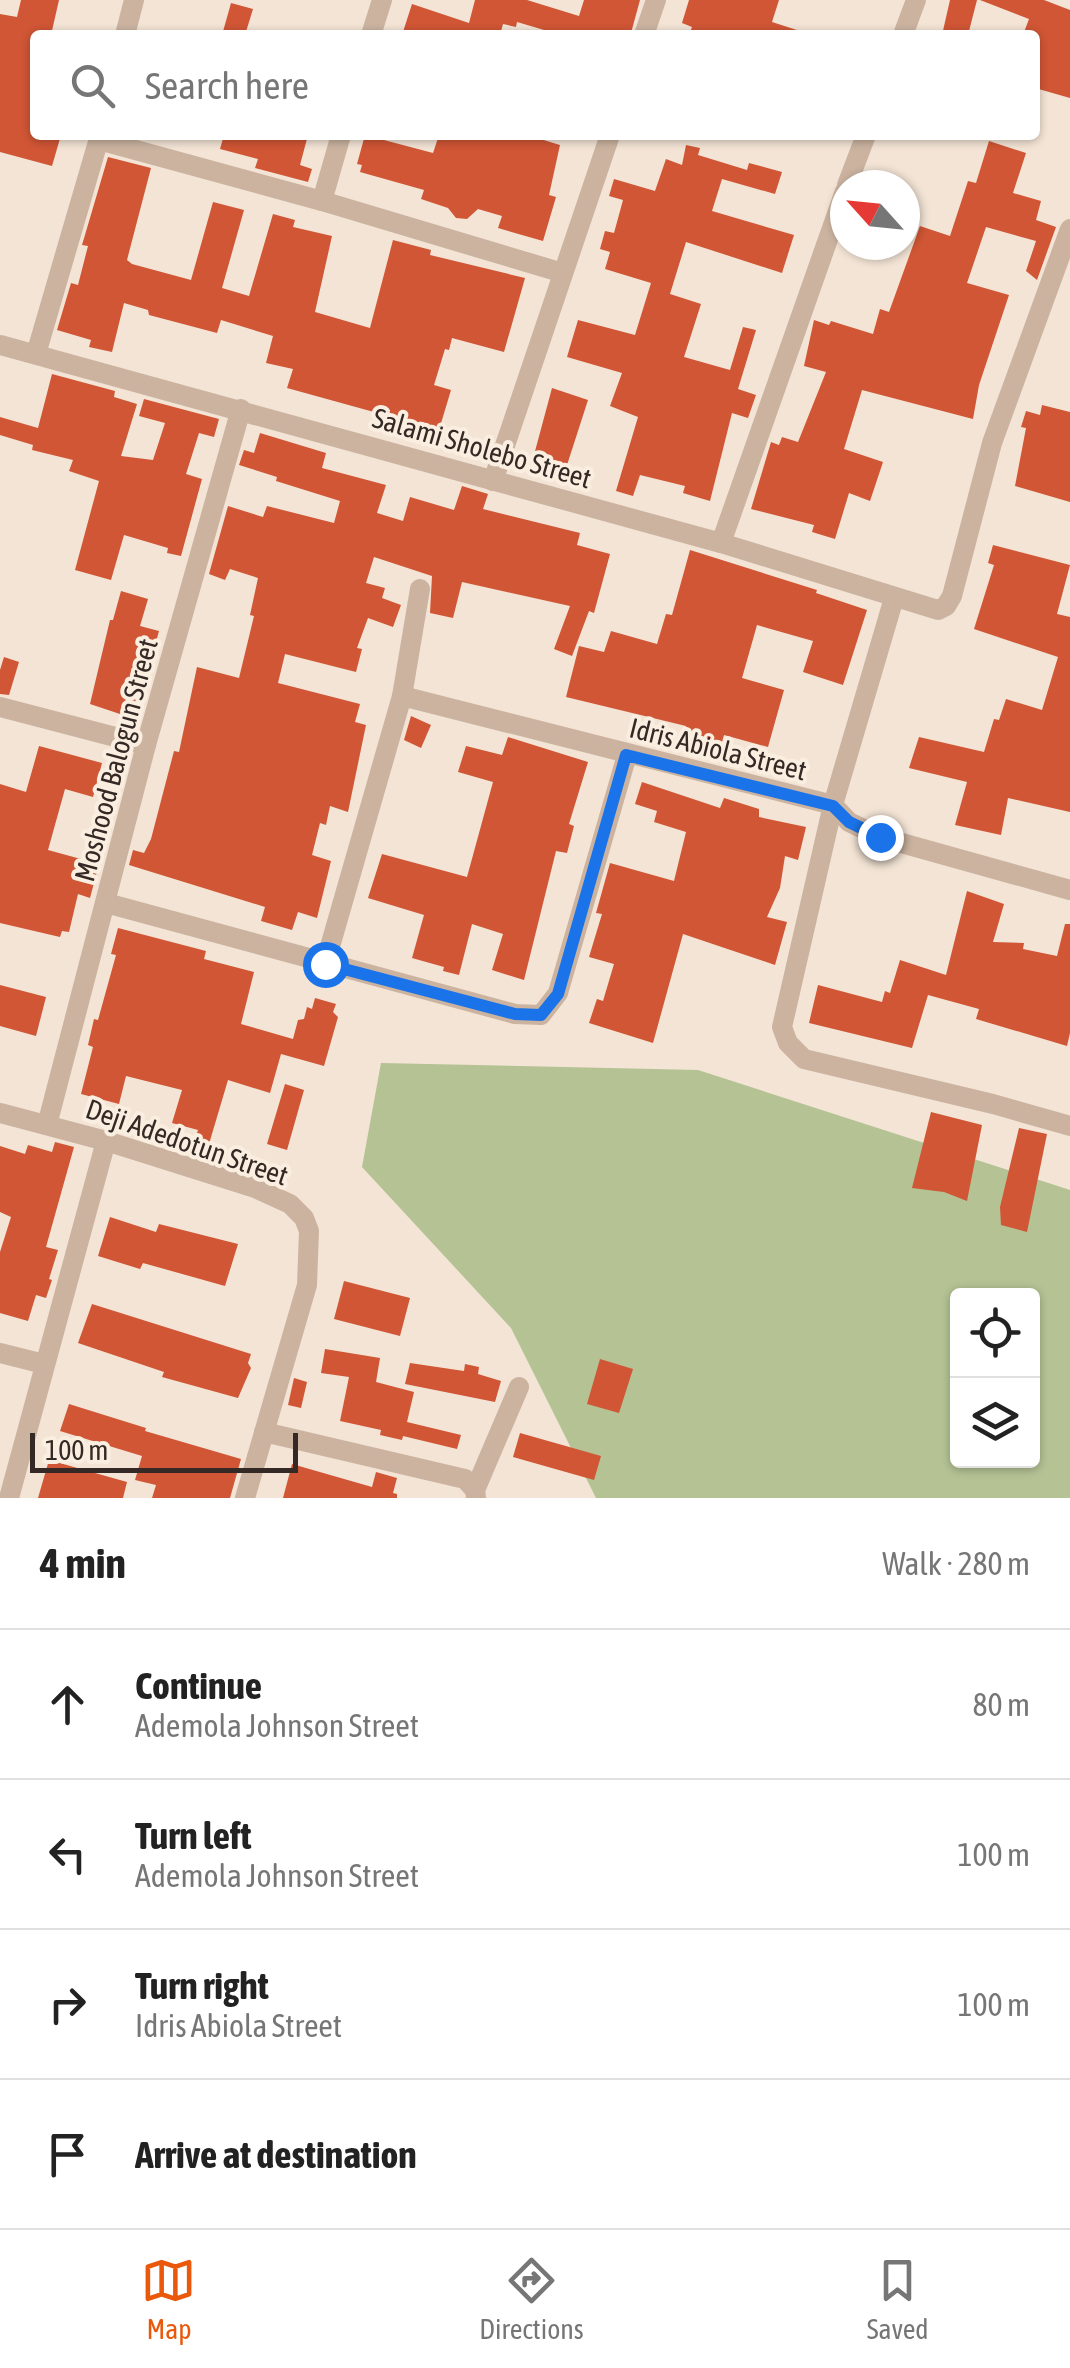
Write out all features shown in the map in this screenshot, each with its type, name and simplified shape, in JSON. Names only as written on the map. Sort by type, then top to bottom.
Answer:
[{"type":"street","points":[[126,30],[134,0]]},
{"type":"street","points":[[373,30],[382,0]]},
{"type":"street","points":[[646,30],[656,0]]},
{"type":"street","points":[[905,30],[916,0]]},
{"type":"street","points":[[36,354],[98,140]]},
{"type":"street","points":[[106,140],[564,272]]},
{"type":"street","points":[[322,201],[340,140]]},
{"type":"street","points":[[493,481],[608,140]]},
{"type":"street","points":[[853,170],[864,140]]},
{"type":"street","points":[[721,542],[830,233]]},
{"type":"street","name":"Salami Sholebo Street","points":[[0,345],[721,542],[938,610],[952,596],[992,443],[1069,235]]},
{"type":"street","name":"Moshood Balogun Street","points":[[47,1125],[146,745],[240,409]]},
{"type":"street","points":[[325,964],[402,696],[420,589]]},
{"type":"street","points":[[894,598],[833,806],[782,1027],[788,1043],[804,1059],[1070,1126]]},
{"type":"street","points":[[402,696],[833,806]]},
{"type":"street","name":"Idris Abiola Street","points":[[402,696],[833,806],[849,822],[880,837],[1070,890]]},
{"type":"street","points":[[0,708],[146,745]]},
{"type":"street","points":[[106,903],[515,1014],[541,1015],[558,994],[626,755]]},
{"type":"street","name":"Deji Adedotun Street","points":[[0,1113],[106,1141],[255,1188],[290,1204],[304,1218],[309,1231],[307,1285],[245,1498]]},
{"type":"street","points":[[9,1498],[106,1141]]},
{"type":"street","points":[[0,1353],[44,1364]]},
{"type":"street","points":[[475,1494],[519,1386]]},
{"type":"street","points":[[264,1432],[465,1479],[475,1494]]},
{"type":"green space","points":[[381,1063],[698,1070],[1070,1190],[1070,1498],[596,1498],[511,1328],[362,1167]]},
{"type":"building","points":[[21,0],[59,0],[52,30],[30,30],[30,140],[60,140],[52,166],[0,152],[0,14],[17,17]]},
{"type":"building","points":[[475,0],[527,0],[579,16],[584,0],[640,0],[632,30],[544,30],[517,22],[516,27],[503,24],[501,30],[404,30],[412,4],[469,23]]},
{"type":"building","points":[[689,0],[779,0],[772,22],[797,30],[691,30],[692,27],[682,23]]},
{"type":"building","points":[[950,0],[977,0],[969,30],[943,30]]},
{"type":"building","points":[[980,0],[1044,0],[1070,10],[1070,98],[1040,89],[1040,30],[1025,30],[1029,19]]},
{"type":"building","points":[[231,3],[253,9],[247,30],[223,30]]},
{"type":"building","points":[[223,140],[307,140],[300,165],[312,169],[308,182],[255,168],[258,159],[220,149]]},
{"type":"building","points":[[364,140],[384,140],[433,153],[437,140],[544,140],[560,145],[549,195],[556,197],[543,241],[498,228],[502,216],[478,209],[467,219],[456,218],[448,208],[421,199],[424,190],[360,172],[362,165],[357,164]]},
{"type":"building","points":[[989,141],[1026,153],[1013,193],[1041,201],[1036,220],[1056,227],[1037,280],[1026,271],[1036,241],[986,227],[967,283],[1009,295],[979,385],[973,419],[862,390],[844,449],[883,462],[870,501],[849,493],[835,539],[812,532],[814,525],[751,509],[771,442],[779,445],[782,437],[798,442],[826,372],[804,366],[814,320],[873,334],[880,309],[889,312],[908,260],[920,260],[920,226],[950,236],[968,181],[976,183]]},
{"type":"building","points":[[686,145],[700,148],[698,155],[747,170],[749,163],[782,172],[775,194],[722,179],[712,211],[794,235],[782,273],[686,242],[670,294],[701,304],[684,357],[730,370],[743,327],[756,330],[738,389],[756,395],[748,418],[732,413],[710,501],[683,493],[685,486],[640,475],[633,496],[616,491],[638,417],[610,406],[622,373],[567,357],[578,320],[635,335],[651,283],[605,269],[610,252],[600,249],[605,231],[614,233],[623,200],[609,196],[614,179],[655,191],[666,159],[682,165]]},
{"type":"building","points":[[108,157],[151,168],[127,260],[132,264],[191,280],[213,202],[244,210],[222,288],[249,296],[273,214],[295,220],[293,227],[332,236],[315,312],[370,328],[393,240],[431,250],[430,255],[525,278],[504,352],[452,338],[434,385],[451,390],[439,430],[287,388],[293,369],[266,363],[273,336],[221,320],[217,333],[149,315],[148,310],[124,303],[112,352],[89,347],[91,340],[57,330],[71,283],[78,285],[88,246],[82,245]]},
{"type":"building","points":[[52,374],[115,391],[114,397],[137,404],[121,456],[153,460],[165,423],[139,416],[144,399],[219,419],[214,437],[199,433],[186,474],[202,479],[181,556],[167,553],[168,548],[124,535],[111,580],[75,570],[99,481],[69,471],[73,460],[32,450],[33,445],[0,435],[0,417],[38,428]]},
{"type":"building","points":[[552,388],[588,400],[567,465],[534,455]]},
{"type":"building","points":[[1042,405],[1070,412],[1070,502],[1015,486],[1026,411],[1040,415]]},
{"type":"building","points":[[260,433],[326,453],[322,468],[386,485],[377,513],[403,521],[410,497],[454,510],[462,486],[488,494],[483,509],[580,533],[577,545],[610,554],[594,613],[589,611],[572,656],[554,649],[570,606],[462,582],[453,618],[430,613],[432,576],[374,557],[366,583],[385,588],[382,598],[401,605],[393,627],[368,618],[357,648],[362,649],[356,672],[285,654],[278,683],[360,704],[355,722],[366,725],[348,812],[330,806],[326,825],[320,823],[312,855],[331,861],[317,918],[298,912],[292,930],[261,921],[265,907],[129,865],[133,850],[144,853],[151,839],[174,751],[179,752],[197,667],[239,678],[254,616],[250,615],[258,578],[230,569],[225,580],[209,574],[228,506],[263,517],[267,506],[334,523],[340,501],[239,465],[244,450],[254,453]]},
{"type":"building","points":[[993,545],[1070,565],[1057,614],[1070,617],[1070,812],[1008,798],[1001,835],[955,825],[967,782],[909,768],[919,737],[984,752],[994,719],[999,720],[1006,699],[1042,710],[1058,657],[974,629],[994,565],[988,563]]},
{"type":"building","points":[[690,550],[867,610],[843,685],[803,672],[813,641],[757,625],[742,678],[784,690],[768,747],[724,735],[722,742],[685,731],[686,726],[566,697],[579,646],[604,652],[611,631],[657,644],[666,614],[672,615]]},
{"type":"building","points":[[121,591],[148,599],[140,626],[159,631],[135,719],[90,704]]},
{"type":"building","points":[[4,657],[19,662],[9,695],[0,694]]},
{"type":"building","points":[[411,716],[431,725],[421,748],[404,740]]},
{"type":"building","points":[[508,737],[588,762],[569,824],[574,826],[567,853],[556,851],[524,980],[492,970],[503,934],[472,924],[459,975],[412,958],[424,915],[368,898],[382,854],[467,877],[493,782],[458,772],[466,746],[502,755]]},
{"type":"building","points":[[39,746],[102,763],[93,797],[65,789],[48,850],[99,864],[90,898],[78,894],[69,932],[62,931],[60,937],[0,923],[0,784],[26,792]]},
{"type":"building","points":[[642,782],[720,808],[724,798],[759,809],[759,817],[806,827],[798,860],[785,856],[780,888],[767,917],[787,922],[775,965],[683,934],[653,1043],[589,1023],[597,999],[603,1001],[614,964],[589,957],[602,914],[596,913],[610,863],[674,881],[686,832],[654,822],[657,811],[635,804]]},
{"type":"building","points":[[97,823],[110,827],[100,861],[87,858]]},
{"type":"building","points":[[967,891],[1004,904],[993,942],[1024,943],[1023,949],[1057,956],[1065,924],[1070,924],[1067,1046],[976,1019],[979,1009],[928,995],[912,1048],[809,1023],[818,985],[882,1002],[885,991],[890,993],[900,960],[946,975]]},
{"type":"building","points":[[118,928],[206,951],[204,959],[254,972],[241,1024],[293,1039],[298,1020],[304,1019],[307,1007],[312,1009],[315,998],[336,1004],[333,1012],[338,1017],[324,1066],[281,1054],[270,1093],[228,1080],[209,1144],[195,1139],[198,1130],[172,1123],[182,1090],[126,1076],[119,1104],[81,1094],[93,1047],[88,1045],[94,1019],[98,1020],[116,955],[111,954]]},
{"type":"building","points":[[0,985],[46,997],[36,1036],[0,1026]]},
{"type":"building","points":[[285,1084],[304,1090],[287,1150],[267,1144]]},
{"type":"building","points":[[931,1112],[982,1125],[967,1201],[944,1192],[912,1188]]},
{"type":"building","points":[[1019,1128],[1047,1134],[1027,1232],[1001,1225],[1000,1207]]},
{"type":"building","points":[[55,1142],[74,1147],[46,1247],[58,1250],[49,1279],[52,1280],[46,1298],[36,1295],[28,1321],[0,1313],[0,1252],[11,1217],[0,1212],[0,1146],[25,1154],[28,1145],[52,1152]]},
{"type":"building","points":[[110,1217],[156,1232],[159,1224],[238,1244],[225,1286],[143,1263],[140,1269],[98,1256]]},
{"type":"building","points":[[344,1281],[410,1298],[400,1336],[334,1319]]},
{"type":"building","points":[[92,1304],[251,1354],[251,1368],[238,1398],[162,1377],[164,1372],[78,1343]]},
{"type":"building","points":[[325,1349],[380,1358],[376,1382],[414,1392],[407,1422],[461,1435],[457,1449],[403,1436],[402,1440],[380,1435],[381,1430],[340,1421],[349,1377],[321,1373]]},
{"type":"building","points":[[600,1359],[633,1369],[619,1413],[587,1404]]},
{"type":"building","points":[[410,1363],[464,1371],[465,1364],[479,1367],[478,1374],[501,1381],[495,1402],[405,1384]]},
{"type":"building","points":[[294,1378],[307,1382],[301,1408],[288,1405]]},
{"type":"building","points":[[69,1404],[241,1459],[230,1498],[152,1498],[156,1485],[135,1480],[142,1456],[60,1431]]},
{"type":"building","points":[[520,1433],[601,1456],[594,1480],[513,1457]]},
{"type":"building","points":[[49,1460],[127,1482],[123,1498],[38,1498]]},
{"type":"building","points":[[292,1464],[372,1487],[376,1472],[397,1478],[393,1493],[397,1498],[283,1498]]},
{"type":"route","points":[[325,964],[515,1014],[541,1015],[558,994],[626,755],[833,806],[849,822],[880,837]]}]
